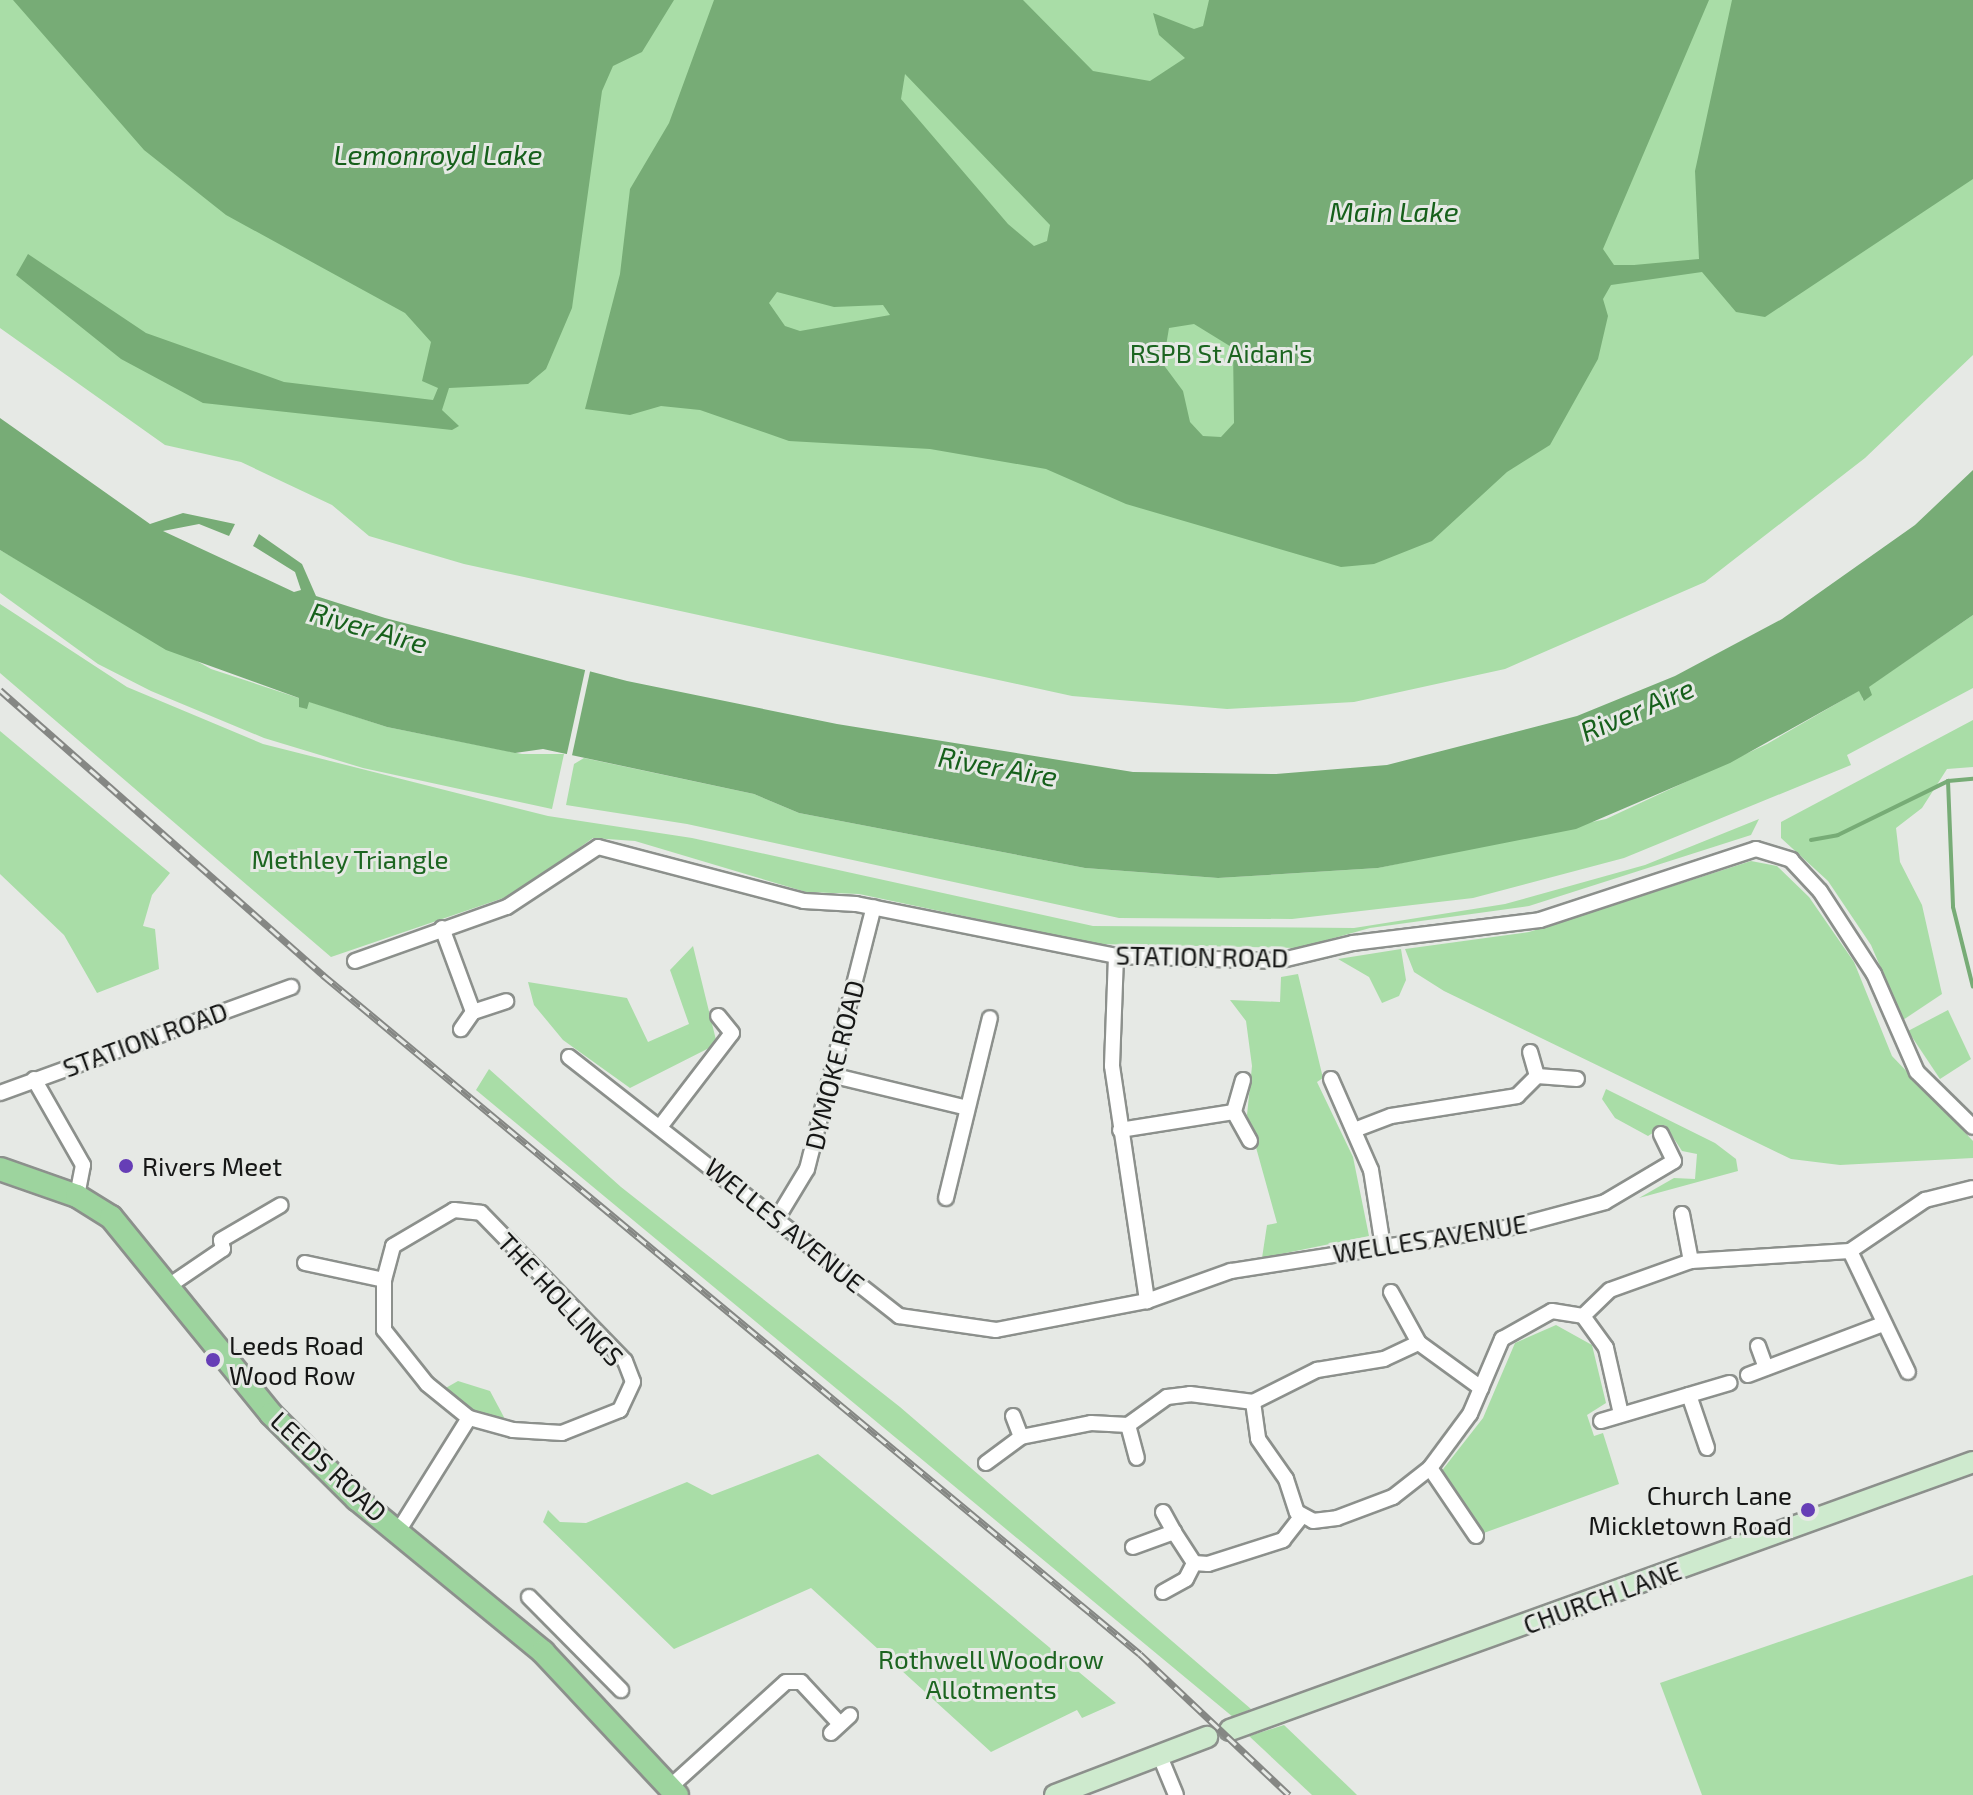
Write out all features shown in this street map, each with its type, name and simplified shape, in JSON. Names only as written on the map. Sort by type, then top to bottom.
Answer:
[{"type":"main road","name":"LEEDS ROAD","points":[[0,1169],[77,1196],[111,1217],[170,1285],[271,1414],[357,1499],[399,1530],[561,1671],[674,1791]]},
{"type":"street","name":"STATION ROAD","points":[[355,961],[507,907],[598,847],[804,901],[874,907],[1116,956],[1296,960],[1353,943],[1510,927],[1735,851],[1770,851],[1800,867],[1820,891],[1874,974],[1917,1072],[1973,1127]]},
{"type":"street","name":"DYMOKE ROAD","points":[[778,1217],[807,1169],[874,907]]},
{"type":"street","points":[[442,928],[473,1012]]},
{"type":"street","points":[[1116,956],[1108,1020],[1120,1130],[1147,1301]]},
{"type":"street","name":"STATION ROAD","points":[[0,1093],[291,987]]},
{"type":"street","points":[[461,1029],[473,1012],[506,1001]]},
{"type":"street","points":[[663,1123],[732,1033],[718,1016]]},
{"type":"street","points":[[946,1198],[990,1018]]},
{"type":"street","points":[[1530,1052],[1537,1076]]},
{"type":"street","name":"WELLES AVENUE","points":[[569,1057],[663,1123],[899,1316],[927,1324],[996,1330],[1147,1301],[1231,1271],[1512,1227],[1605,1202],[1674,1161],[1661,1134]]},
{"type":"street","points":[[831,1075],[967,1108]]},
{"type":"street","points":[[1357,1129],[1391,1116],[1517,1096],[1537,1076],[1577,1079]]},
{"type":"street","points":[[34,1079],[83,1165],[77,1196]]},
{"type":"street","points":[[1331,1079],[1357,1129],[1383,1247]]},
{"type":"street","points":[[1243,1080],[1234,1112],[1250,1141]]},
{"type":"street","points":[[1120,1130],[1234,1112]]},
{"type":"street","points":[[1583,1316],[1610,1290],[1691,1261],[1850,1251],[1925,1200],[1973,1188]]},
{"type":"street","points":[[170,1285],[223,1249],[221,1240],[281,1205]]},
{"type":"street","name":"THE HOLLINGS","points":[[454,1210],[481,1213],[625,1361],[633,1382],[620,1410],[562,1433],[469,1418],[433,1391],[384,1330],[384,1280],[393,1246],[419,1225],[454,1210]]},
{"type":"street","points":[[1682,1214],[1691,1261]]},
{"type":"street","points":[[1850,1251],[1908,1372]]},
{"type":"street","points":[[305,1263],[384,1280]]},
{"type":"street","points":[[1391,1292],[1419,1343],[1481,1388]]},
{"type":"street","points":[[1163,1592],[1186,1579],[1194,1563],[1283,1540],[1301,1517],[1366,1509],[1430,1468],[1481,1388],[1502,1339],[1525,1322],[1552,1311],[1583,1316],[1606,1348],[1621,1414]]},
{"type":"street","points":[[1748,1375],[1883,1324]]},
{"type":"street","points":[[986,1463],[1021,1437],[1091,1423],[1128,1425],[1167,1397],[1253,1402],[1317,1370],[1384,1359],[1419,1343]]},
{"type":"street","points":[[1758,1346],[1766,1368]]},
{"type":"street","points":[[1601,1421],[1729,1383]]},
{"type":"street","points":[[1689,1395],[1707,1448]]},
{"type":"street","points":[[1253,1402],[1258,1439],[1286,1479],[1301,1517]]},
{"type":"street","points":[[1013,1416],[1021,1437]]},
{"type":"street","points":[[399,1530],[469,1418]]},
{"type":"street","points":[[1128,1425],[1137,1458]]},
{"type":"street","name":"CHURCH LANE","points":[[1230,1730],[1973,1462]]},
{"type":"street","points":[[1430,1468],[1476,1536]]},
{"type":"street","points":[[1163,1512],[1194,1563]]},
{"type":"street","points":[[1133,1547],[1174,1532]]},
{"type":"street","points":[[529,1597],[621,1690]]},
{"type":"street","points":[[561,1671],[581,1649]]},
{"type":"street","points":[[674,1791],[786,1682],[801,1682],[840,1724]]},
{"type":"street","points":[[1067,1793],[1207,1737]]},
{"type":"street","points":[[1159,1754],[1176,1795]]},
{"type":"green space","name":"RSPB St Aidan's","points":[[0,0],[1973,0],[1973,355],[1865,458],[1705,582],[1505,669],[1354,702],[1227,709],[1072,696],[464,564],[369,536],[332,505],[241,462],[165,445],[0,328]]},
{"type":"green space","points":[[0,550],[211,669],[387,727],[522,754],[564,754],[552,809],[363,768],[264,738],[151,691],[98,664],[0,593]]},
{"type":"green space","name":"Methley Triangle","points":[[0,604],[127,687],[263,744],[548,816],[692,838],[1093,926],[1354,928],[1505,904],[1645,865],[1759,819],[1751,835],[1529,906],[1370,928],[1298,948],[1097,944],[859,894],[806,892],[635,841],[593,838],[515,894],[331,957],[0,673]]},
{"type":"green space","points":[[1973,615],[1973,688],[1847,755],[1851,765],[1624,858],[1473,898],[1292,919],[1119,918],[687,824],[566,805],[574,764],[584,758],[754,794],[799,813],[1085,868],[1218,878],[1378,868],[1606,819],[1767,744],[1860,690],[1863,700],[1868,687]]},
{"type":"green space","points":[[1973,720],[1973,767],[1947,769],[1922,808],[1896,828],[1900,862],[1922,905],[1942,994],[1903,1020],[1871,945],[1828,881],[1781,838],[1781,822]]},
{"type":"green space","points":[[0,731],[170,873],[152,895],[143,926],[155,929],[159,969],[97,993],[64,935],[0,874]]},
{"type":"green space","points":[[1751,861],[1777,866],[1809,897],[1854,962],[1892,1056],[1973,1141],[1973,1158],[1840,1165],[1791,1159],[1444,991],[1414,972],[1405,949],[1529,932]]},
{"type":"green space","points":[[693,946],[717,1044],[630,1088],[563,1040],[534,1005],[528,982],[627,998],[648,1042],[689,1024],[670,970]]},
{"type":"green space","points":[[1401,949],[1406,980],[1399,996],[1382,1003],[1369,977],[1338,959]]},
{"type":"green space","points":[[1298,974],[1323,1078],[1317,1082],[1353,1157],[1369,1236],[1262,1258],[1267,1225],[1277,1223],[1247,1115],[1252,1066],[1246,1021],[1230,1000],[1280,1002],[1281,977]]},
{"type":"green space","points":[[1948,1010],[1971,1059],[1940,1079],[1908,1031]]},
{"type":"green space","points":[[489,1069],[621,1187],[900,1407],[1251,1709],[1233,1717],[476,1090]]},
{"type":"green space","points":[[1606,1089],[1715,1143],[1736,1159],[1738,1171],[1639,1198],[1674,1178],[1695,1179],[1697,1154],[1682,1151],[1665,1125],[1648,1136],[1615,1118],[1602,1099]]},
{"type":"green space","points":[[1556,1325],[1592,1345],[1606,1403],[1587,1415],[1594,1436],[1603,1433],[1619,1484],[1481,1534],[1440,1473],[1483,1418],[1515,1343]]},
{"type":"green space","points":[[458,1381],[490,1391],[506,1421],[479,1418],[444,1389]]},
{"type":"green space","name":"Rothwell Woodrow Allotments","points":[[818,1454],[1116,1703],[1082,1718],[1077,1710],[991,1752],[811,1588],[674,1649],[543,1522],[548,1510],[560,1522],[586,1523],[687,1482],[712,1495]]},
{"type":"green space","points":[[1973,1575],[1973,1795],[1702,1795],[1660,1683]]},
{"type":"green space","points":[[1284,1725],[1357,1795],[1312,1795],[1249,1736]]},
{"type":"water","name":"Lemonroyd Lake","points":[[13,0],[674,0],[642,52],[613,66],[602,91],[572,308],[546,369],[528,384],[449,388],[442,410],[459,426],[452,430],[203,403],[121,359],[16,275],[28,254],[146,333],[284,382],[433,400],[438,388],[422,381],[431,342],[405,313],[226,215],[144,150]]},
{"type":"water","name":"Main Lake","points":[[714,0],[1023,0],[1093,71],[1150,81],[1185,58],[1159,35],[1153,13],[1194,29],[1203,26],[1209,0],[1709,0],[1603,249],[1614,265],[1699,259],[1695,171],[1732,0],[1973,0],[1973,179],[1765,317],[1736,312],[1702,272],[1611,285],[1603,299],[1608,316],[1598,359],[1550,445],[1507,472],[1432,541],[1374,564],[1341,567],[1126,504],[1046,469],[930,449],[789,441],[700,410],[661,406],[630,415],[585,409],[620,274],[630,189],[669,123]],"holes":[[[905,74],[1050,225],[1047,241],[1034,246],[1008,224],[901,99]],[[777,292],[834,307],[883,305],[890,315],[800,331],[785,326],[769,303]],[[1194,324],[1233,348],[1234,423],[1221,437],[1203,436],[1190,422],[1183,391],[1163,364],[1169,328]]]},
{"type":"water","name":"River Aire","points":[[0,418],[150,524],[183,513],[235,524],[229,536],[199,524],[163,531],[294,592],[301,590],[295,572],[253,546],[259,534],[302,564],[316,596],[385,618],[627,681],[837,724],[1133,772],[1276,774],[1387,765],[1577,716],[1675,676],[1782,619],[1915,525],[1973,470],[1973,615],[1869,687],[1872,695],[1864,701],[1859,691],[1730,763],[1576,829],[1378,868],[1218,878],[1085,868],[799,813],[754,794],[543,749],[515,753],[387,727],[309,702],[307,709],[299,707],[299,698],[166,650],[0,550]]},
{"type":"pier","points":[[586,666],[591,667],[571,760],[566,758]]},
{"type":"waterway","points":[[1811,840],[1838,835],[1948,781],[1973,779]]},
{"type":"waterway","points":[[1948,781],[1953,907],[1973,987]]},
{"type":"railway","points":[[0,690],[323,975],[1140,1654],[1289,1795]]},
{"type":"place","name":"Rivers Meet","points":[[126,1166]]},
{"type":"place","name":"Leeds Road Wood Row","points":[[213,1360]]},
{"type":"place","name":"Church Lane Mickletown Road","points":[[1808,1510]]}]
